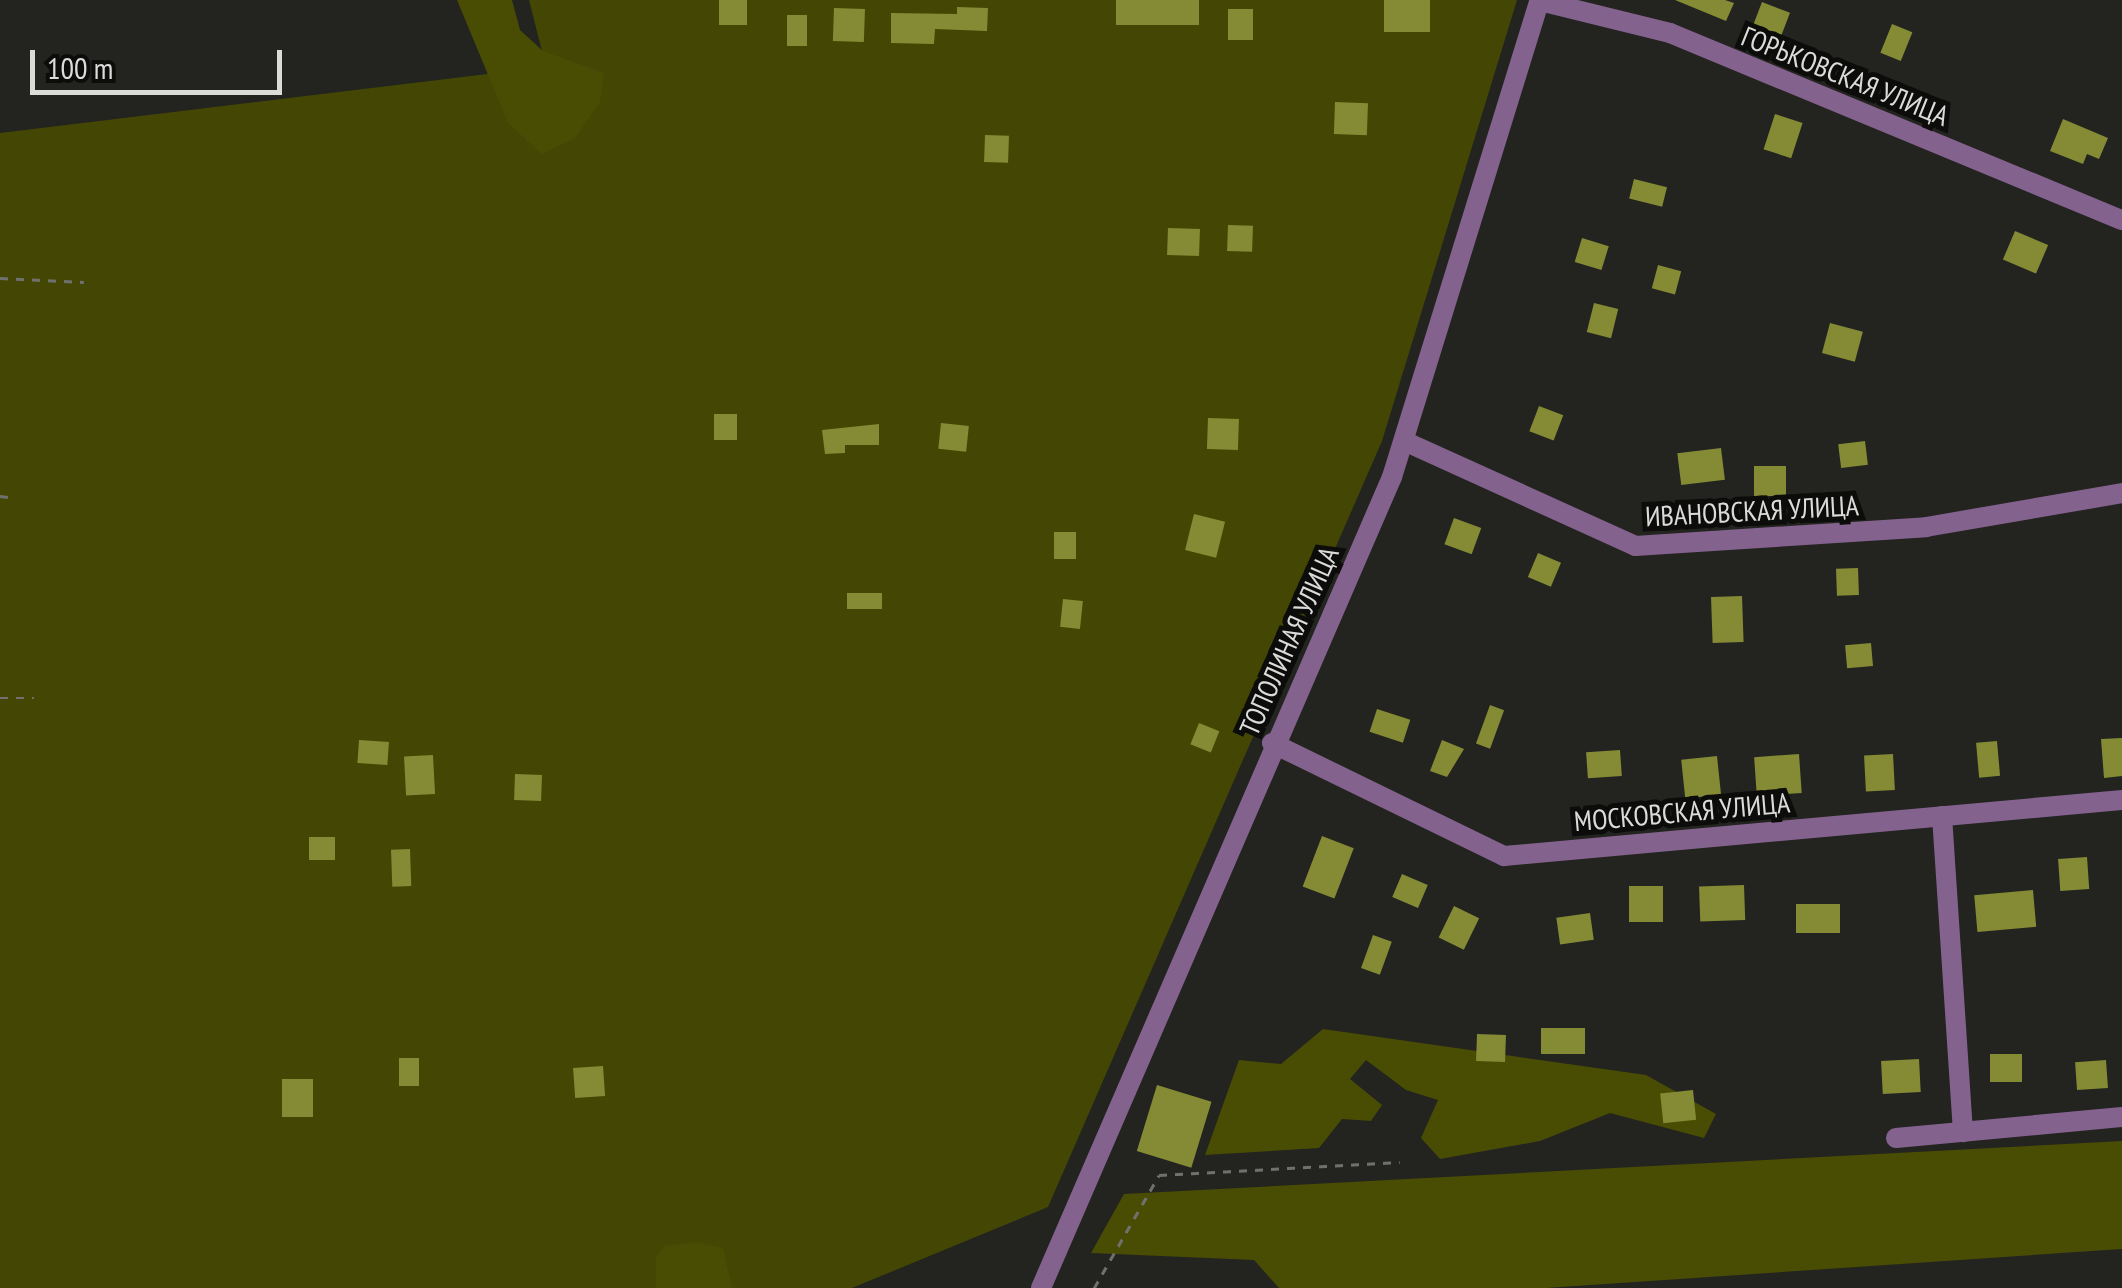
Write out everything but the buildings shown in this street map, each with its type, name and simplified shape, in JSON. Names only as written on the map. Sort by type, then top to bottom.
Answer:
[{"type":"street","name":"ГОРЬКОВСКАЯ УЛИЦА","points":[[1540,1],[1670,33],[2122,220]]},
{"type":"street","name":"ТОПОЛИНАЯ УЛИЦА","points":[[1041,1288],[1404,442],[1540,1]]},
{"type":"street","name":"ИВАНОВСКАЯ УЛИЦА","points":[[1404,442],[1634,546],[1926,527],[2122,493]]},
{"type":"street","name":"МОСКОВСКАЯ УЛИЦА","points":[[1272,744],[1504,856],[2122,800]]},
{"type":"street","points":[[1942,816],[1963,1132]]},
{"type":"street","points":[[1896,1138],[2122,1117]]},
{"type":"path","points":[[0,278],[84,282]]},
{"type":"path","points":[[0,496],[8,497]]},
{"type":"path","points":[[0,698],[34,698]]},
{"type":"path","points":[[1094,1288],[1159,1175],[1400,1162]]},
{"type":"shaded area","points":[[457,0],[512,0],[520,30],[543,51],[604,73],[600,102],[575,138],[542,154],[508,123]]},
{"type":"shaded area","points":[[529,0],[1517,0],[1382,441],[1048,1207],[852,1288],[0,1288],[0,133],[546,67]]},
{"type":"shaded area","points":[[1323,1029],[1646,1075],[1716,1114],[1704,1138],[1610,1113],[1540,1141],[1440,1159],[1421,1138],[1438,1100],[1406,1090],[1366,1060],[1350,1079],[1382,1105],[1371,1121],[1342,1119],[1319,1148],[1205,1155],[1239,1060],[1281,1064]]},
{"type":"shaded area","points":[[2122,1141],[2122,1249],[1546,1288],[1279,1288],[1254,1260],[1091,1253],[1124,1194]]},
{"type":"shaded area","points":[[695,1242],[723,1248],[732,1288],[656,1288],[656,1257],[665,1246]]}]
